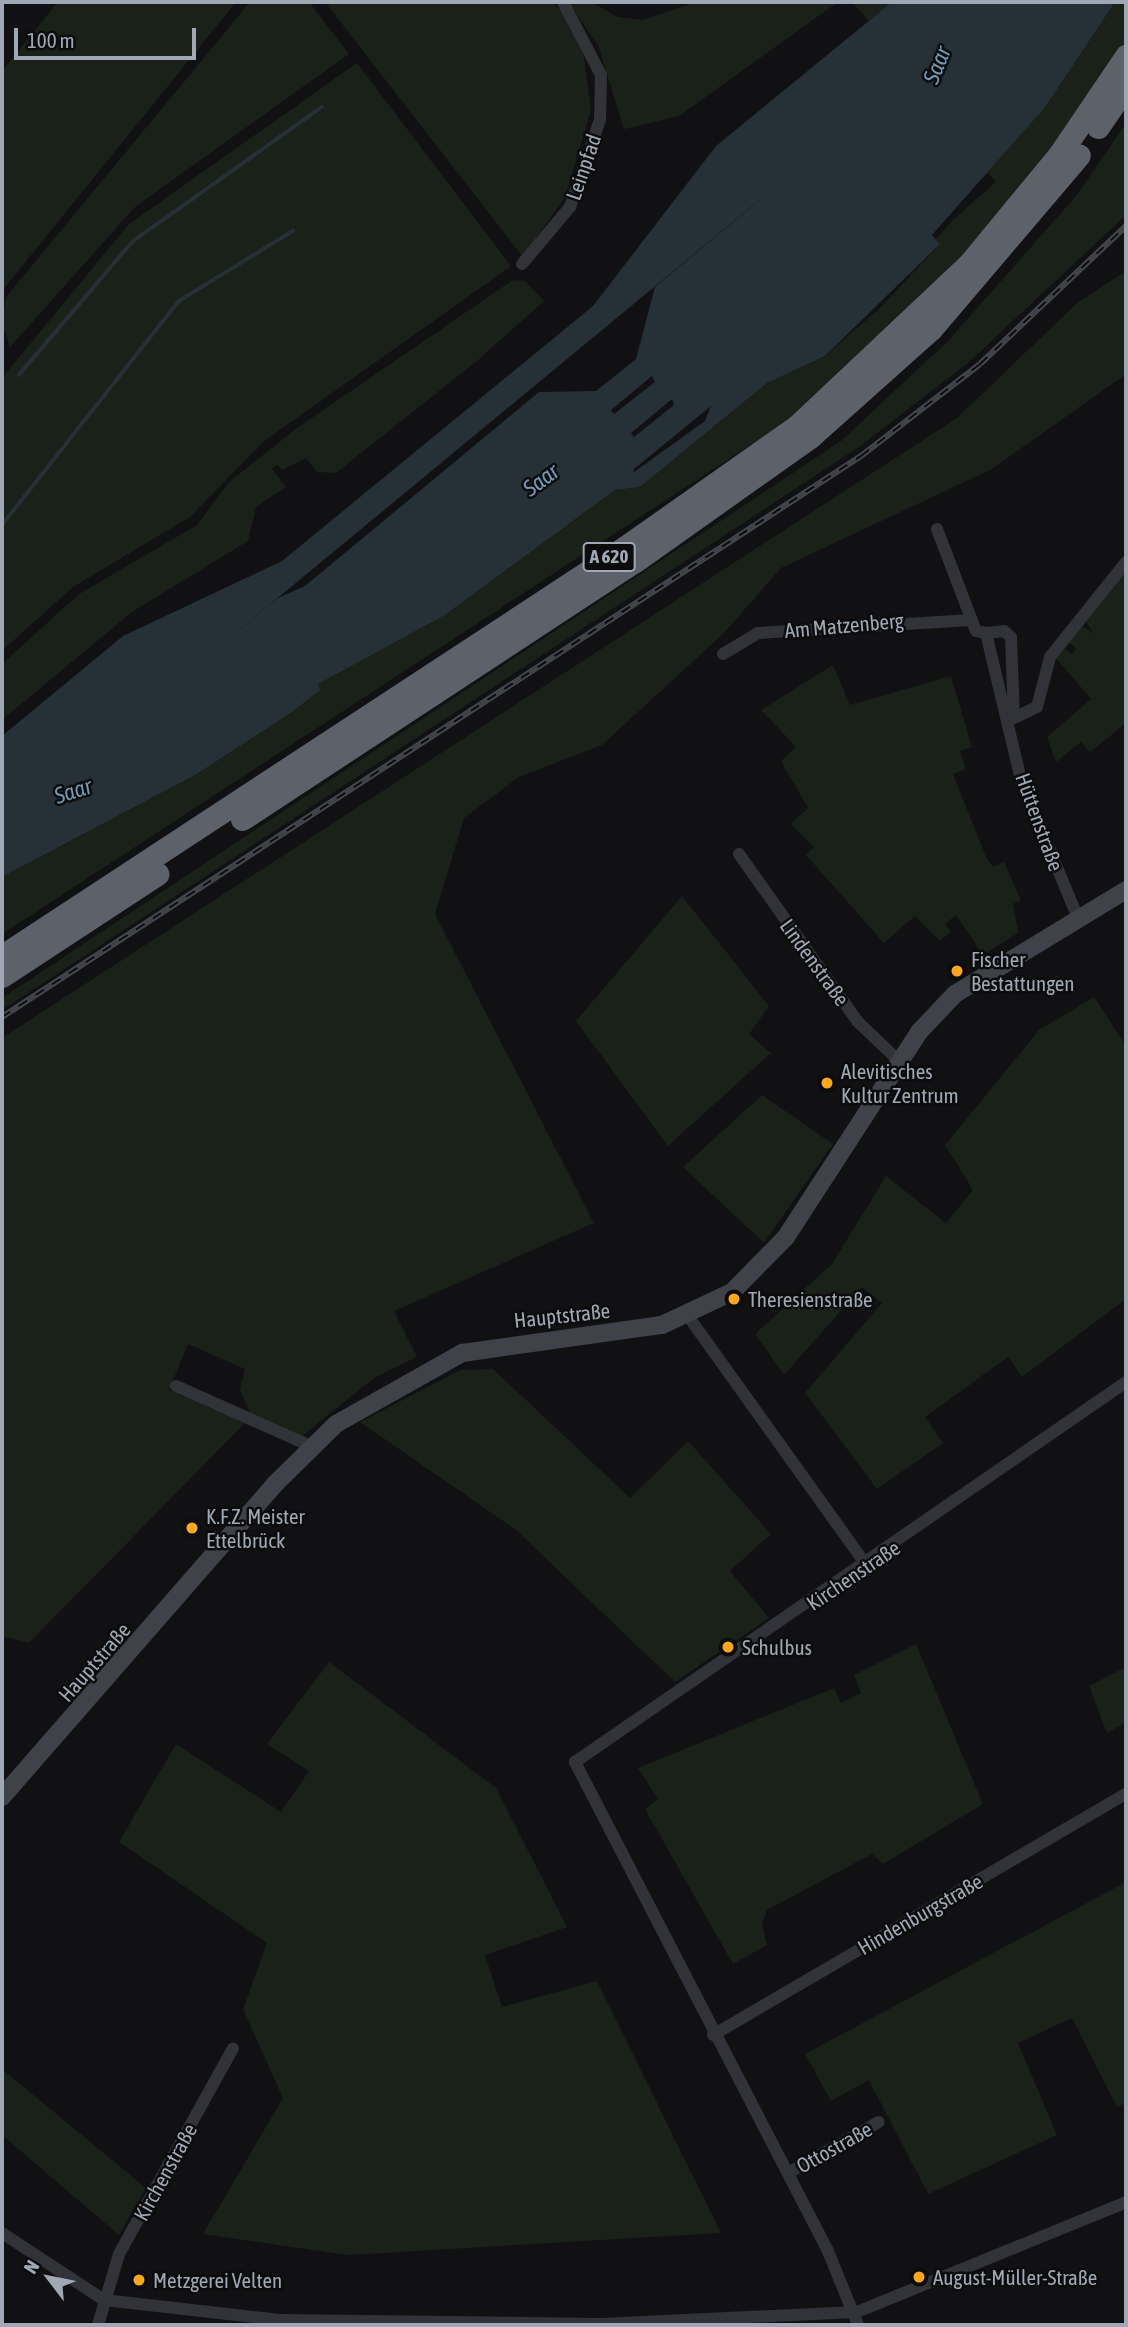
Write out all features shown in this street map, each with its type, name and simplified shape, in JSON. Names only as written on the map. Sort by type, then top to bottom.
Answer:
[{"type":"highway","name":"A 620","points":[[2,956],[635,540],[797,426],[969,264],[1059,155],[1126,56]]},
{"type":"highway","name":"A 620","points":[[2,976],[635,561],[809,438],[982,274],[1126,86]]},
{"type":"main road","name":"Hauptstraße","points":[[2,1797],[311,1446],[382,1393],[462,1353],[688,1316],[732,1292],[786,1237],[900,1062],[955,994],[1006,957],[1079,920],[1126,890]]},
{"type":"street","name":"Leinpfad","points":[[522,264],[570,207],[594,140],[602,95],[593,50],[563,2]]},
{"type":"street","name":"Hüttenstraße","points":[[937,529],[976,631],[986,634],[1004,631],[1011,637],[1012,720],[1021,780],[1079,920]]},
{"type":"street","points":[[1012,720],[1037,707],[1051,657],[1126,562]]},
{"type":"street","name":"Am Matzenberg","points":[[723,654],[758,633],[972,620]]},
{"type":"street","name":"Hüttenstraße","points":[[986,634],[1012,720]]},
{"type":"street","name":"Lindenstraße","points":[[739,854],[858,1022],[900,1062]]},
{"type":"street","points":[[688,1316],[867,1566]]},
{"type":"street","name":"Kirchenstraße","points":[[713,2035],[575,1762],[867,1566],[1126,1382]]},
{"type":"street","points":[[177,1386],[311,1446]]},
{"type":"street","name":"Hindenburgstraße","points":[[713,2035],[1126,1794]]},
{"type":"street","points":[[713,2035],[788,2173],[857,2319]]},
{"type":"street","name":"Kirchenstraße","points":[[98,2325],[119,2254],[233,2048]]},
{"type":"street","name":"Ottostraße","points":[[788,2173],[880,2122]]},
{"type":"street","points":[[2,2233],[104,2300],[382,2325],[857,2319],[1126,2202]]},
{"type":"shaded area","points":[[58,2],[236,2],[2,291],[2,71]]},
{"type":"shaded area","points":[[250,2],[309,2],[349,54],[135,207],[10,347],[2,322],[6,297]]},
{"type":"shaded area","points":[[325,2],[553,2],[562,12],[583,51],[591,110],[565,197],[523,257]]},
{"type":"shaded area","points":[[568,2],[591,2],[618,17],[643,20],[696,2],[838,2],[679,116],[624,129],[598,45]]},
{"type":"shaded area","points":[[852,2],[892,2],[869,21]]},
{"type":"shaded area","points":[[1115,2],[1126,2],[1126,41],[1018,202],[807,408],[2,934],[2,877],[197,774],[292,712],[317,684],[445,615],[615,490],[640,487],[767,383],[825,356],[881,307],[940,244],[936,239],[952,221],[996,182],[988,173],[969,189],[1046,106]]},
{"type":"shaded area","points":[[357,63],[511,266],[263,442],[190,517],[73,587],[2,651],[2,378],[129,224]]},
{"type":"shaded area","points":[[1126,123],[1126,215],[968,363],[859,447],[2,1010],[2,998],[841,441],[948,341],[1076,196]]},
{"type":"shaded area","points":[[1126,271],[1126,374],[992,469],[781,568],[724,633],[602,745],[519,777],[464,818],[435,914],[594,1223],[394,1311],[417,1357],[374,1378],[302,1436],[250,1413],[240,1390],[245,1369],[188,1344],[169,1390],[245,1423],[29,1643],[2,1636],[2,1038],[957,418],[1077,303]]},
{"type":"shaded area","points":[[513,280],[525,281],[544,301],[478,360],[336,473],[317,472],[306,458],[282,470],[277,465],[272,469],[286,487],[256,507],[248,541],[132,612],[2,720],[2,664],[79,594],[197,525],[229,482],[297,428]]},
{"type":"shaded area","points":[[1126,568],[1126,723],[1090,752],[1081,742],[1056,762],[1047,737],[1091,699],[1055,657],[1062,647],[1072,654],[1076,648],[1067,641],[1080,624],[1094,634],[1084,619]]},
{"type":"shaded area","points":[[833,665],[850,705],[951,676],[972,747],[960,751],[966,769],[953,774],[986,857],[993,867],[1004,862],[1021,900],[1013,904],[1018,933],[983,955],[956,915],[945,924],[951,932],[940,941],[915,916],[884,943],[806,855],[814,847],[791,824],[808,808],[781,761],[796,747],[761,710]]},
{"type":"shaded area","points":[[682,896],[769,1006],[749,1034],[771,1053],[668,1146],[576,1021]]},
{"type":"shaded area","points":[[1094,997],[1126,1046],[1126,1299],[1022,1377],[1008,1357],[925,1417],[943,1443],[877,1489],[805,1393],[882,1303],[862,1287],[784,1375],[755,1334],[832,1264],[886,1176],[946,1223],[973,1190],[945,1145],[1039,1030]]},
{"type":"shaded area","points":[[762,1095],[833,1144],[764,1243],[683,1167]]},
{"type":"shaded area","points":[[493,1369],[630,1498],[688,1441],[771,1534],[730,1571],[769,1618],[675,1682],[516,1530],[360,1422],[460,1370]]},
{"type":"shaded area","points":[[916,1644],[983,1804],[883,1864],[872,1854],[767,1910],[762,1924],[767,1945],[733,1964],[645,1809],[658,1799],[638,1768],[834,1688],[841,1703],[861,1693],[854,1675]]},
{"type":"shaded area","points":[[329,1662],[496,1788],[567,1927],[485,1955],[502,2007],[597,1981],[721,2233],[347,2255],[203,2234],[283,2098],[243,2009],[267,1943],[119,1842],[176,1744],[281,1812],[309,1771],[267,1744]]},
{"type":"shaded area","points":[[1126,1667],[1126,1722],[1107,1733],[1089,1686]]},
{"type":"shaded area","points":[[1126,1882],[1126,2103],[1117,2107],[1072,2018],[1018,2043],[1057,2135],[928,2194],[869,2080],[831,2101],[805,2054]]},
{"type":"shaded area","points":[[2,2069],[146,2188],[119,2235],[2,2135]]},
{"type":"water","name":"Saar","points":[[892,2],[1115,2],[1046,106],[932,235],[940,244],[825,356],[767,383],[640,487],[615,490],[445,615],[318,684],[320,690],[292,712],[197,774],[2,877],[2,736],[123,636],[282,561],[593,306],[716,146]],"holes":[[[803,164],[655,287],[636,359],[596,391],[539,392],[305,586],[277,598]],[[652,376],[655,382],[614,414],[611,410]],[[672,399],[674,405],[634,437],[631,433]],[[711,406],[705,421],[634,472],[634,469]]]},
{"type":"waterway","points":[[19,375],[132,242],[322,107]]},
{"type":"waterway","points":[[2,525],[179,301],[293,231]]},
{"type":"railway","points":[[2,1017],[861,456],[980,364],[1126,226]]},
{"type":"place","name":"Fischer Bestattungen","points":[[957,971]]},
{"type":"place","name":"Alevitisches Kultur Zentrum","points":[[827,1083]]},
{"type":"place","name":"Theresienstraße","points":[[734,1299]]},
{"type":"place","name":"K.F.Z. Meister Ettelbrück","points":[[192,1528]]},
{"type":"place","name":"Schulbus","points":[[728,1647]]},
{"type":"place","name":"August-Müller-Straße","points":[[919,2277]]},
{"type":"place","name":"Metzgerei Velten","points":[[139,2280]]}]
